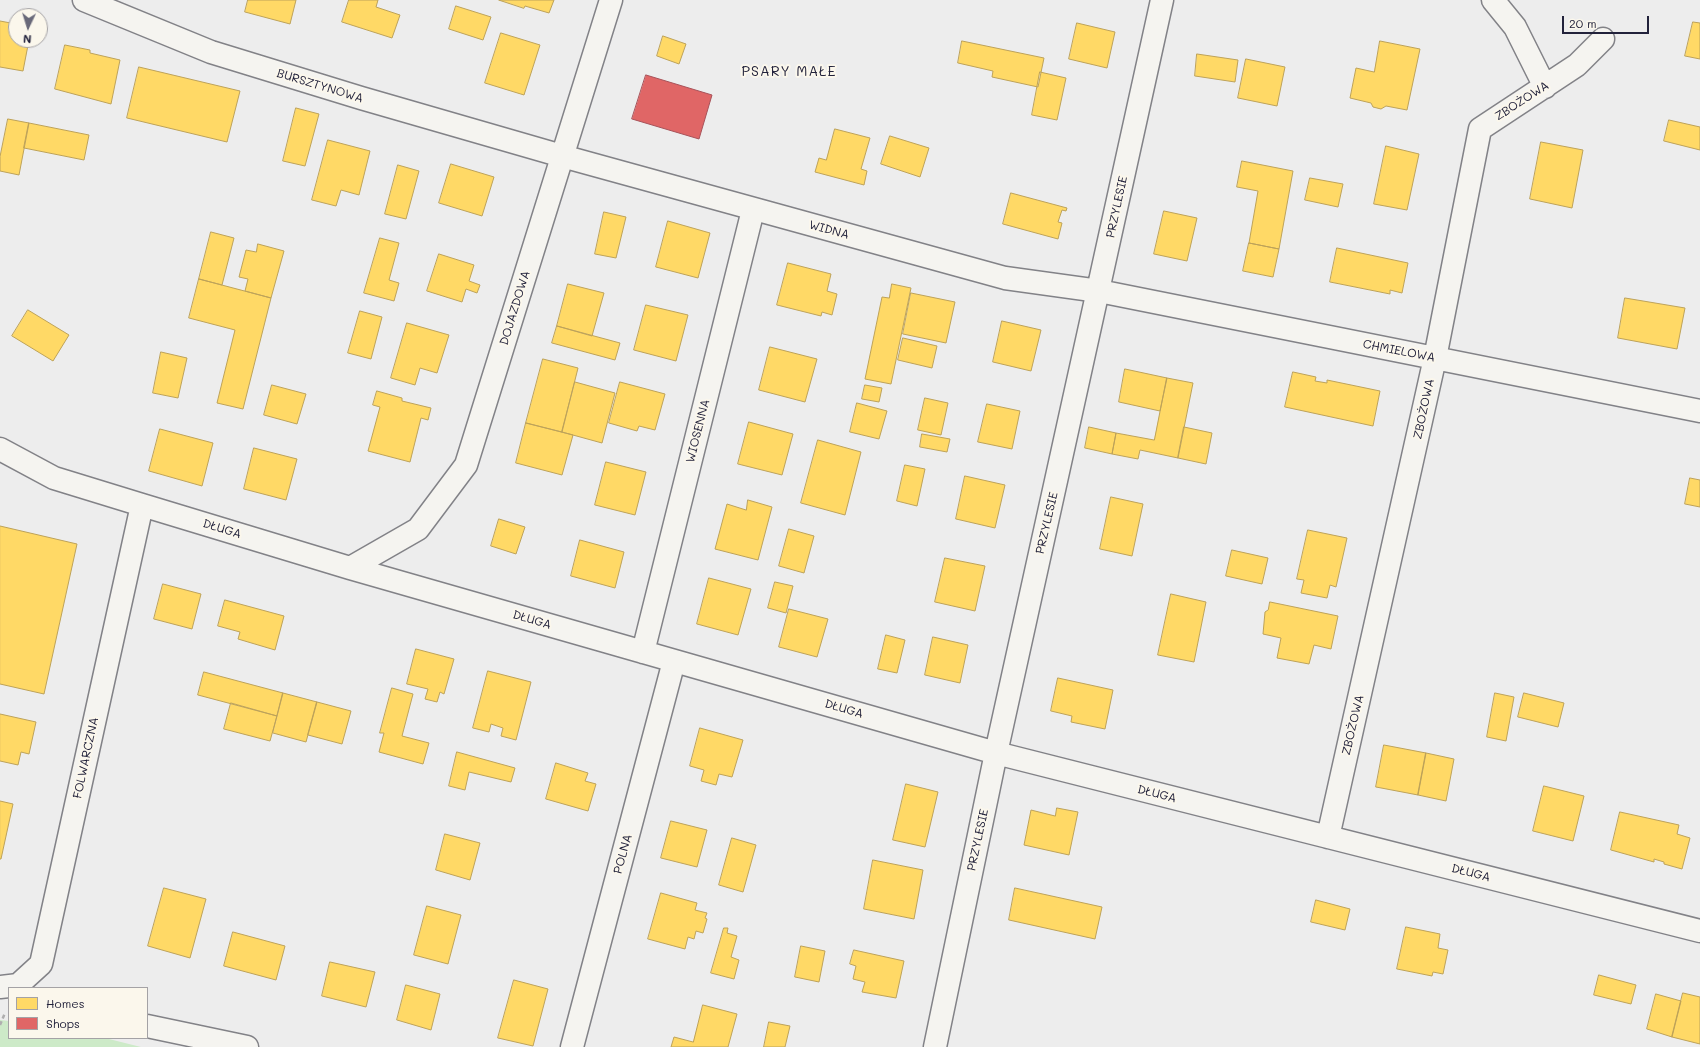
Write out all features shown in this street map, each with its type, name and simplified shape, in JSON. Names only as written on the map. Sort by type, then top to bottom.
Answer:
[{"type":"street","name":"BURSZTYNOWA","points":[[84,0],[211,52],[361,98],[562,156]]},
{"type":"street","name":"DOJAZDOWA","points":[[350,568],[418,529],[466,465],[611,0]]},
{"type":"street","name":"PRZYLESIE","points":[[935,1047],[996,753],[1162,0]]},
{"type":"street","points":[[1493,0],[1515,27],[1545,87]]},
{"type":"street","name":"ZBOŻOWA","points":[[1328,837],[1435,358],[1480,129],[1577,65],[1603,39]]},
{"type":"street","name":"WIDNA","points":[[562,156],[753,210],[1005,278],[1099,291]]},
{"type":"street","name":"WIOSENNA","points":[[643,652],[753,210]]},
{"type":"street","name":"CHMIELOWA","points":[[1099,291],[1700,411]]},
{"type":"street","name":"DŁUGA","points":[[0,449],[54,478],[142,505],[350,568],[996,753],[1700,931]]},
{"type":"street","name":"FOLWARCZNA","points":[[15,987],[41,964],[142,505]]},
{"type":"street","name":"POLNA","points":[[572,1047],[674,661]]},
{"type":"street","points":[[148,1026],[247,1047]]},
{"type":"path","points":[[0,1025],[6,1012]]},
{"type":"green space","points":[[0,1020],[8,1021],[8,1039],[109,1039],[141,1047],[0,1047]]},
{"type":"building: Homes","points":[[248,0],[296,0],[290,24],[245,12]]},
{"type":"building: Homes","points":[[349,0],[378,0],[376,7],[400,15],[392,38],[342,22]]},
{"type":"building: Homes","points":[[499,0],[554,0],[549,13],[525,6],[524,8]]},
{"type":"building: Homes","points":[[456,6],[491,17],[483,40],[449,29]]},
{"type":"building: Homes","points":[[0,21],[8,22],[8,48],[27,48],[23,71],[0,67]]},
{"type":"building: Homes","points":[[1693,22],[1700,23],[1700,59],[1685,56]]},
{"type":"building: Homes","points":[[1077,23],[1115,32],[1107,68],[1069,59]]},
{"type":"building: Homes","points":[[501,33],[540,45],[524,95],[485,83]]},
{"type":"building: Homes","points":[[663,36],[686,44],[679,64],[657,56]]},
{"type":"building: Homes","points":[[962,41],[1044,58],[1038,87],[992,77],[993,71],[958,63]]},
{"type":"building: Homes","points":[[1380,41],[1420,49],[1407,110],[1386,106],[1381,109],[1373,107],[1371,103],[1350,98],[1356,68],[1374,72]]},
{"type":"building: Homes","points":[[65,45],[90,50],[90,53],[120,60],[111,104],[55,89]]},
{"type":"building: Homes","points":[[1197,54],[1238,60],[1235,82],[1195,76]]},
{"type":"building: Homes","points":[[1246,59],[1285,67],[1277,106],[1238,98]]},
{"type":"building: Homes","points":[[139,67],[240,91],[227,142],[127,118]]},
{"type":"building: Homes","points":[[1040,72],[1066,78],[1057,120],[1032,115]]},
{"type":"building: Homes","points":[[296,108],[319,114],[305,166],[283,161]]},
{"type":"building: Homes","points":[[8,119],[29,123],[19,175],[0,171],[0,157]]},
{"type":"building: Homes","points":[[1669,120],[1700,127],[1700,150],[1664,141]]},
{"type":"building: Homes","points":[[29,123],[89,135],[84,160],[24,148]]},
{"type":"building: Homes","points":[[835,129],[870,138],[861,169],[867,171],[864,185],[815,172],[819,158],[826,160]]},
{"type":"building: Homes","points":[[890,136],[929,148],[920,177],[881,164]]},
{"type":"building: Homes","points":[[328,140],[370,151],[359,195],[341,190],[336,206],[312,200]]},
{"type":"building: Homes","points":[[1541,142],[1583,150],[1572,208],[1530,199]]},
{"type":"building: Homes","points":[[1386,146],[1419,154],[1407,210],[1374,204]]},
{"type":"building: Homes","points":[[1242,161],[1293,171],[1279,249],[1249,243],[1258,191],[1237,187]]},
{"type":"building: Homes","points":[[451,164],[494,177],[482,216],[439,203]]},
{"type":"building: Homes","points":[[398,165],[419,171],[406,219],[385,214]]},
{"type":"building: Homes","points":[[1310,178],[1343,184],[1338,207],[1305,200]]},
{"type":"building: Homes","points":[[1011,193],[1067,208],[1066,211],[1062,210],[1058,222],[1062,223],[1058,239],[1003,224]]},
{"type":"building: Homes","points":[[1164,211],[1197,218],[1187,261],[1154,254]]},
{"type":"building: Homes","points":[[604,212],[626,217],[616,258],[595,254]]},
{"type":"building: Homes","points":[[668,221],[710,233],[698,278],[656,267]]},
{"type":"building: Homes","points":[[211,232],[234,238],[222,285],[199,279]]},
{"type":"building: Homes","points":[[380,238],[399,243],[389,280],[399,283],[394,301],[364,293]]},
{"type":"building: Homes","points":[[1249,243],[1279,249],[1273,277],[1243,271]]},
{"type":"building: Homes","points":[[258,244],[284,251],[271,298],[245,291],[248,279],[239,277],[246,250],[256,252]]},
{"type":"building: Homes","points":[[1337,248],[1408,263],[1402,293],[1390,290],[1390,294],[1330,282]]},
{"type":"building: Homes","points":[[439,254],[474,265],[469,281],[480,285],[477,293],[466,289],[462,302],[427,291]]},
{"type":"building: Homes","points":[[788,263],[831,274],[827,291],[837,294],[832,315],[822,312],[821,316],[777,305]]},
{"type":"building: Homes","points":[[199,279],[271,298],[243,409],[217,403],[235,330],[189,318]]},
{"type":"building: Homes","points":[[568,284],[604,293],[592,336],[557,326]]},
{"type":"building: Homes","points":[[892,284],[911,288],[891,384],[865,379],[882,297],[889,298]]},
{"type":"building: Homes","points":[[911,293],[955,302],[946,343],[903,334]]},
{"type":"building: Homes","points":[[1625,298],[1685,308],[1677,349],[1618,338]]},
{"type":"building: Homes","points":[[646,305],[688,315],[676,361],[634,350]]},
{"type":"building: Homes","points":[[28,310],[69,335],[53,361],[12,336]]},
{"type":"building: Homes","points":[[360,311],[382,317],[371,359],[348,353]]},
{"type":"building: Homes","points":[[1002,321],[1041,330],[1031,371],[993,362]]},
{"type":"building: Homes","points":[[407,323],[449,335],[437,373],[420,368],[415,385],[391,378]]},
{"type":"building: Homes","points":[[557,326],[620,343],[615,360],[552,343]]},
{"type":"building: Homes","points":[[903,338],[937,346],[932,368],[898,360]]},
{"type":"building: Homes","points":[[770,347],[817,359],[805,402],[759,390]]},
{"type":"building: Homes","points":[[161,352],[187,358],[178,398],[153,393]]},
{"type":"building: Homes","points":[[543,359],[578,368],[562,432],[526,423]]},
{"type":"building: Homes","points":[[1125,369],[1167,378],[1160,411],[1119,402]]},
{"type":"building: Homes","points":[[1293,372],[1316,377],[1315,381],[1327,383],[1327,380],[1380,391],[1373,426],[1285,407]]},
{"type":"building: Homes","points":[[1167,378],[1193,383],[1178,458],[1140,450],[1138,459],[1112,454],[1116,433],[1154,440]]},
{"type":"building: Homes","points":[[575,382],[615,393],[602,443],[562,432]]},
{"type":"building: Homes","points":[[620,382],[665,394],[655,430],[639,426],[637,431],[609,423]]},
{"type":"building: Homes","points":[[272,385],[306,394],[297,424],[264,415]]},
{"type":"building: Homes","points":[[865,385],[882,388],[879,402],[862,399]]},
{"type":"building: Homes","points":[[377,391],[402,398],[402,401],[431,408],[428,420],[421,418],[410,462],[368,451],[380,407],[373,405]]},
{"type":"building: Homes","points":[[925,398],[948,403],[941,435],[918,430]]},
{"type":"building: Homes","points":[[857,403],[887,411],[879,439],[850,432]]},
{"type":"building: Homes","points":[[987,404],[1020,411],[1012,449],[978,442]]},
{"type":"building: Homes","points":[[749,422],[793,434],[782,475],[738,464]]},
{"type":"building: Homes","points":[[526,423],[573,435],[562,475],[516,463]]},
{"type":"building: Homes","points":[[1089,427],[1116,433],[1112,454],[1085,448]]},
{"type":"building: Homes","points":[[1184,427],[1212,433],[1206,464],[1178,458]]},
{"type":"building: Homes","points":[[160,429],[213,443],[202,486],[149,471]]},
{"type":"building: Homes","points":[[922,434],[950,439],[947,452],[920,447]]},
{"type":"building: Homes","points":[[818,440],[861,452],[845,515],[801,503]]},
{"type":"building: Homes","points":[[254,448],[297,459],[286,500],[244,489]]},
{"type":"building: Homes","points":[[606,462],[646,472],[635,515],[595,505]]},
{"type":"building: Homes","points":[[905,465],[925,469],[917,506],[897,501]]},
{"type":"building: Homes","points":[[965,476],[1005,485],[995,528],[956,519]]},
{"type":"building: Homes","points":[[1690,478],[1700,480],[1700,507],[1685,504]]},
{"type":"building: Homes","points":[[1111,497],[1143,504],[1132,556],[1100,549]]},
{"type":"building: Homes","points":[[748,500],[772,507],[758,560],[715,549],[727,504],[746,510]]},
{"type":"building: Homes","points":[[499,519],[525,527],[516,554],[491,546]]},
{"type":"building: Homes","points":[[0,526],[77,544],[44,694],[0,684]]},
{"type":"building: Homes","points":[[789,529],[814,536],[804,573],[779,566]]},
{"type":"building: Homes","points":[[1308,530],[1347,538],[1336,587],[1330,585],[1327,598],[1301,593],[1304,580],[1297,579]]},
{"type":"building: Homes","points":[[580,540],[624,552],[615,588],[571,576]]},
{"type":"building: Homes","points":[[1232,550],[1268,558],[1262,584],[1226,576]]},
{"type":"building: Homes","points":[[945,558],[985,566],[975,611],[935,602]]},
{"type":"building: Homes","points":[[709,578],[751,589],[738,635],[697,624]]},
{"type":"building: Homes","points":[[775,582],[793,586],[786,613],[768,608]]},
{"type":"building: Homes","points":[[163,584],[201,594],[192,629],[154,619]]},
{"type":"building: Homes","points":[[1171,594],[1206,602],[1194,662],[1158,655]]},
{"type":"building: Homes","points":[[225,600],[284,616],[275,650],[238,639],[240,632],[218,626]]},
{"type":"building: Homes","points":[[1270,602],[1338,616],[1331,649],[1314,645],[1309,664],[1277,658],[1281,638],[1263,634],[1265,612],[1268,610]]},
{"type":"building: Homes","points":[[789,609],[828,619],[817,657],[779,647]]},
{"type":"building: Homes","points":[[886,635],[905,640],[897,673],[878,669]]},
{"type":"building: Homes","points":[[933,637],[968,645],[960,683],[925,675]]},
{"type":"building: Homes","points":[[416,649],[454,659],[444,694],[440,692],[437,702],[425,699],[428,689],[407,684]]},
{"type":"building: Homes","points":[[488,671],[531,682],[516,740],[501,736],[503,728],[491,724],[489,732],[473,728]]},
{"type":"building: Homes","points":[[204,672],[283,693],[277,716],[198,695]]},
{"type":"building: Homes","points":[[1058,678],[1113,690],[1105,729],[1071,722],[1072,716],[1051,711]]},
{"type":"building: Homes","points":[[392,688],[413,694],[402,736],[429,743],[423,764],[379,752],[384,733],[380,733]]},
{"type":"building: Homes","points":[[283,693],[317,702],[306,742],[273,733]]},
{"type":"building: Homes","points":[[1495,693],[1514,697],[1506,741],[1487,737]]},
{"type":"building: Homes","points":[[1524,693],[1564,703],[1558,727],[1518,717]]},
{"type":"building: Homes","points":[[317,702],[351,711],[342,744],[308,735]]},
{"type":"building: Homes","points":[[231,703],[277,716],[270,741],[224,729]]},
{"type":"building: Homes","points":[[0,714],[36,722],[29,754],[21,752],[18,765],[0,761]]},
{"type":"building: Homes","points":[[700,728],[743,740],[732,777],[719,774],[716,785],[701,781],[704,770],[690,766]]},
{"type":"building: Homes","points":[[1384,745],[1426,753],[1418,795],[1376,787]]},
{"type":"building: Homes","points":[[457,752],[515,768],[511,782],[469,772],[465,790],[449,786]]},
{"type":"building: Homes","points":[[1426,753],[1454,759],[1446,801],[1418,795]]},
{"type":"building: Homes","points":[[556,763],[588,773],[585,781],[596,784],[588,811],[546,799]]},
{"type":"building: Homes","points":[[906,784],[938,792],[925,847],[893,840]]},
{"type":"building: Homes","points":[[1544,786],[1584,796],[1573,841],[1533,831]]},
{"type":"building: Homes","points":[[0,801],[13,804],[1,859],[0,859]]},
{"type":"building: Homes","points":[[1057,808],[1078,812],[1069,855],[1024,845],[1031,810],[1055,816]]},
{"type":"building: Homes","points":[[1620,812],[1679,825],[1677,834],[1690,838],[1682,869],[1664,864],[1664,862],[1654,859],[1654,862],[1611,850]]},
{"type":"building: Homes","points":[[671,821],[707,830],[697,867],[661,858]]},
{"type":"building: Homes","points":[[445,834],[480,843],[470,880],[436,870]]},
{"type":"building: Homes","points":[[732,838],[756,845],[743,892],[719,885]]},
{"type":"building: Homes","points":[[873,860],[923,870],[914,919],[864,909]]},
{"type":"building: Homes","points":[[164,888],[206,899],[190,958],[148,946]]},
{"type":"building: Homes","points":[[1015,888],[1102,907],[1095,939],[1009,920]]},
{"type":"building: Homes","points":[[661,893],[697,903],[695,910],[707,913],[703,933],[696,931],[694,939],[688,937],[685,949],[648,939]]},
{"type":"building: Homes","points":[[1316,900],[1350,909],[1345,930],[1311,922]]},
{"type":"building: Homes","points":[[427,906],[461,915],[448,964],[414,955]]},
{"type":"building: Homes","points":[[1406,927],[1440,934],[1438,948],[1448,950],[1443,974],[1433,972],[1432,976],[1397,969]]},
{"type":"building: Homes","points":[[724,928],[728,928],[727,933],[737,936],[731,957],[739,960],[734,979],[711,973]]},
{"type":"building: Homes","points":[[233,932],[285,946],[276,980],[224,966]]},
{"type":"building: Homes","points":[[801,946],[825,951],[819,982],[795,977]]},
{"type":"building: Homes","points":[[854,950],[904,961],[896,998],[862,992],[865,982],[853,979],[856,966],[850,964]]},
{"type":"building: Homes","points":[[330,962],[375,972],[366,1007],[322,996]]},
{"type":"building: Homes","points":[[1599,975],[1636,985],[1631,1004],[1594,995]]},
{"type":"building: Homes","points":[[514,980],[548,989],[533,1046],[498,1038]]},
{"type":"building: Homes","points":[[406,985],[440,994],[431,1030],[397,1020]]},
{"type":"building: Homes","points":[[1683,993],[1700,997],[1700,1044],[1672,1037]]},
{"type":"building: Homes","points":[[1656,994],[1681,1001],[1672,1037],[1647,1029]]},
{"type":"building: Homes","points":[[703,1005],[737,1014],[728,1047],[671,1047],[674,1037],[693,1042]]},
{"type":"building: Homes","points":[[769,1022],[790,1026],[785,1047],[764,1047]]},
{"type":"building: Shops","points":[[646,75],[712,95],[699,139],[632,119]]},
{"type":"district","name":"PSARY MAŁE","points":[[789,72]]}]
